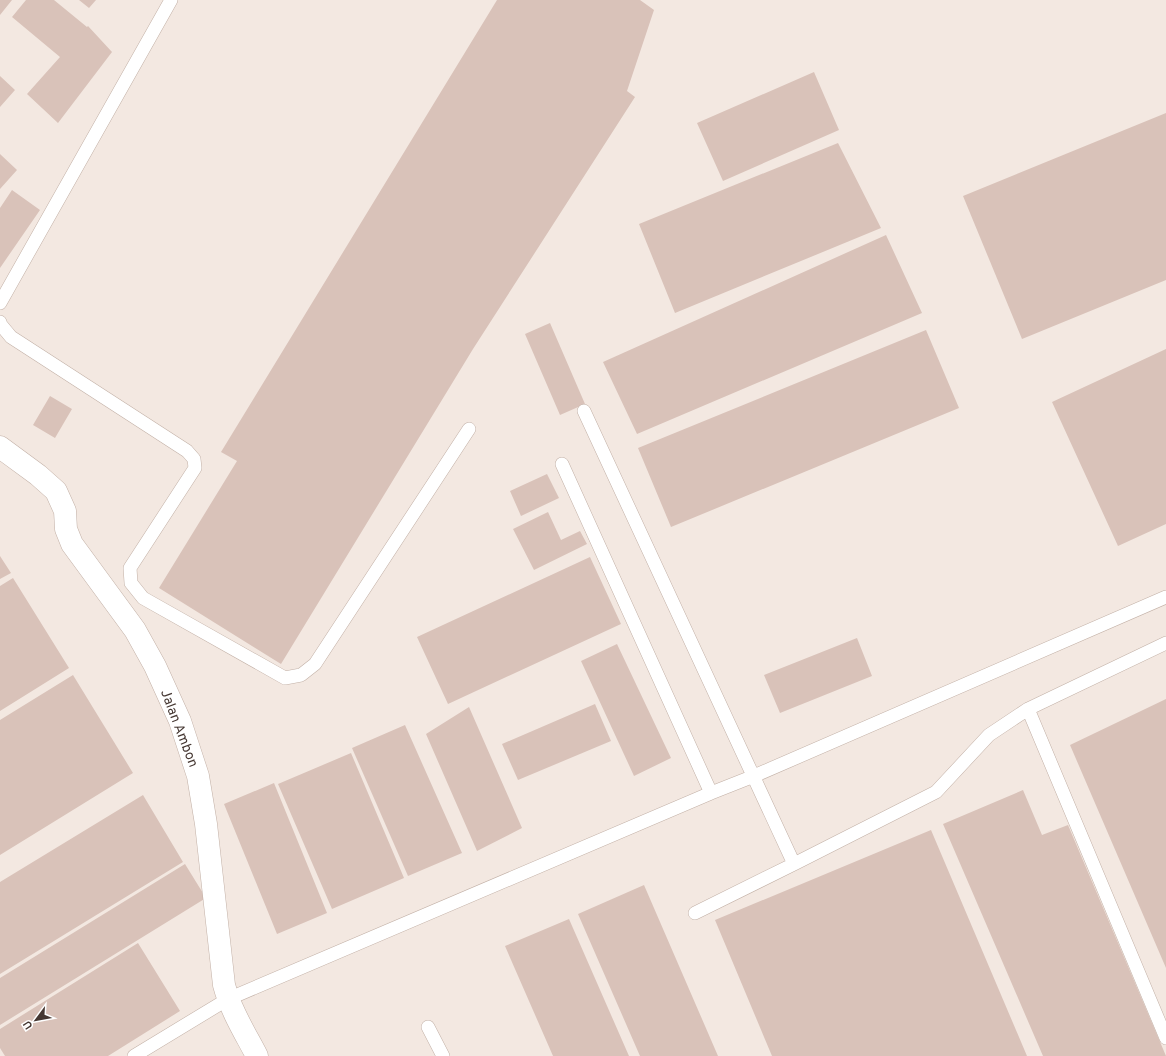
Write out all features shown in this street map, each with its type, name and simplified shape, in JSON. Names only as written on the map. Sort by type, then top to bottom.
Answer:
[{"type":"street","name":"Jalan Ambon","points":[[0,447],[38,474],[56,491],[65,511],[66,529],[72,544],[135,630],[155,666],[180,721],[199,783],[206,824],[224,985],[233,1012],[258,1056]]},
{"type":"lane","points":[[0,303],[171,0]]},
{"type":"lane","points":[[0,322],[11,337],[187,451],[194,459],[195,468],[130,568],[131,583],[143,598],[285,678],[301,675],[315,664],[469,429]]},
{"type":"lane","points":[[584,411],[794,864]]},
{"type":"lane","points":[[562,464],[711,793]]},
{"type":"lane","points":[[134,1056],[228,999],[754,776],[1166,597]]},
{"type":"lane","points":[[695,913],[936,792],[989,735],[1028,709],[1166,643]]},
{"type":"lane","points":[[1028,709],[1166,1038]]},
{"type":"lane","points":[[428,1027],[443,1056]]},
{"type":"building","points":[[0,0],[12,0],[0,15]]},
{"type":"building","points":[[26,0],[54,0],[87,27],[88,26],[112,52],[58,123],[27,94],[60,57],[12,17]]},
{"type":"building","points":[[79,0],[96,0],[89,8]]},
{"type":"building","points":[[497,0],[640,0],[654,10],[627,91],[635,97],[473,349],[281,664],[159,588],[237,461],[221,452]]},
{"type":"building","points":[[814,72],[839,130],[723,181],[697,123]]},
{"type":"building","points":[[0,76],[15,90],[0,107]]},
{"type":"building","points":[[1166,113],[1166,280],[1022,339],[963,196]]},
{"type":"building","points":[[838,143],[881,228],[675,313],[639,224]]},
{"type":"building","points":[[0,154],[17,170],[0,189]]},
{"type":"building","points":[[12,190],[40,210],[0,268],[0,208]]},
{"type":"building","points":[[886,235],[922,313],[637,434],[603,362]]},
{"type":"building","points":[[550,323],[585,404],[560,415],[525,334]]},
{"type":"building","points":[[926,330],[959,408],[671,527],[638,448]]},
{"type":"building","points":[[1166,349],[1166,524],[1118,546],[1052,402]]},
{"type":"building","points":[[50,396],[72,409],[55,438],[33,425]]},
{"type":"building","points":[[547,474],[559,498],[521,516],[510,491]]},
{"type":"building","points":[[548,512],[561,540],[580,531],[587,544],[534,570],[513,529]]},
{"type":"building","points":[[0,556],[11,573],[0,579]]},
{"type":"building","points":[[590,557],[621,624],[448,704],[417,637]]},
{"type":"building","points":[[13,578],[69,668],[0,711],[0,586]]},
{"type":"building","points":[[857,638],[872,676],[780,713],[764,675]]},
{"type":"building","points":[[617,644],[671,758],[634,776],[581,661]]},
{"type":"building","points":[[73,675],[133,773],[0,855],[0,720]]},
{"type":"building","points":[[1166,699],[1166,968],[1070,745]]},
{"type":"building","points":[[595,704],[611,741],[518,780],[502,744]]},
{"type":"building","points":[[469,707],[522,828],[477,851],[426,734]]},
{"type":"building","points":[[405,725],[462,853],[408,876],[352,748]]},
{"type":"building","points":[[351,753],[404,878],[332,909],[278,784]]},
{"type":"building","points":[[274,783],[327,913],[277,934],[224,804]]},
{"type":"building","points":[[1023,790],[1042,835],[1068,825],[1166,1056],[1043,1056],[943,824]]},
{"type":"building","points":[[143,795],[183,862],[0,974],[0,882]]},
{"type":"building","points":[[931,830],[1027,1056],[772,1056],[715,920]]},
{"type":"building","points":[[185,864],[206,898],[0,1025],[0,978]]},
{"type":"building","points":[[644,885],[718,1056],[640,1056],[578,914]]},
{"type":"building","points":[[569,919],[629,1056],[553,1056],[505,946]]},
{"type":"building","points":[[138,943],[180,1011],[108,1056],[5,1056],[0,1048],[0,1029]]}]
